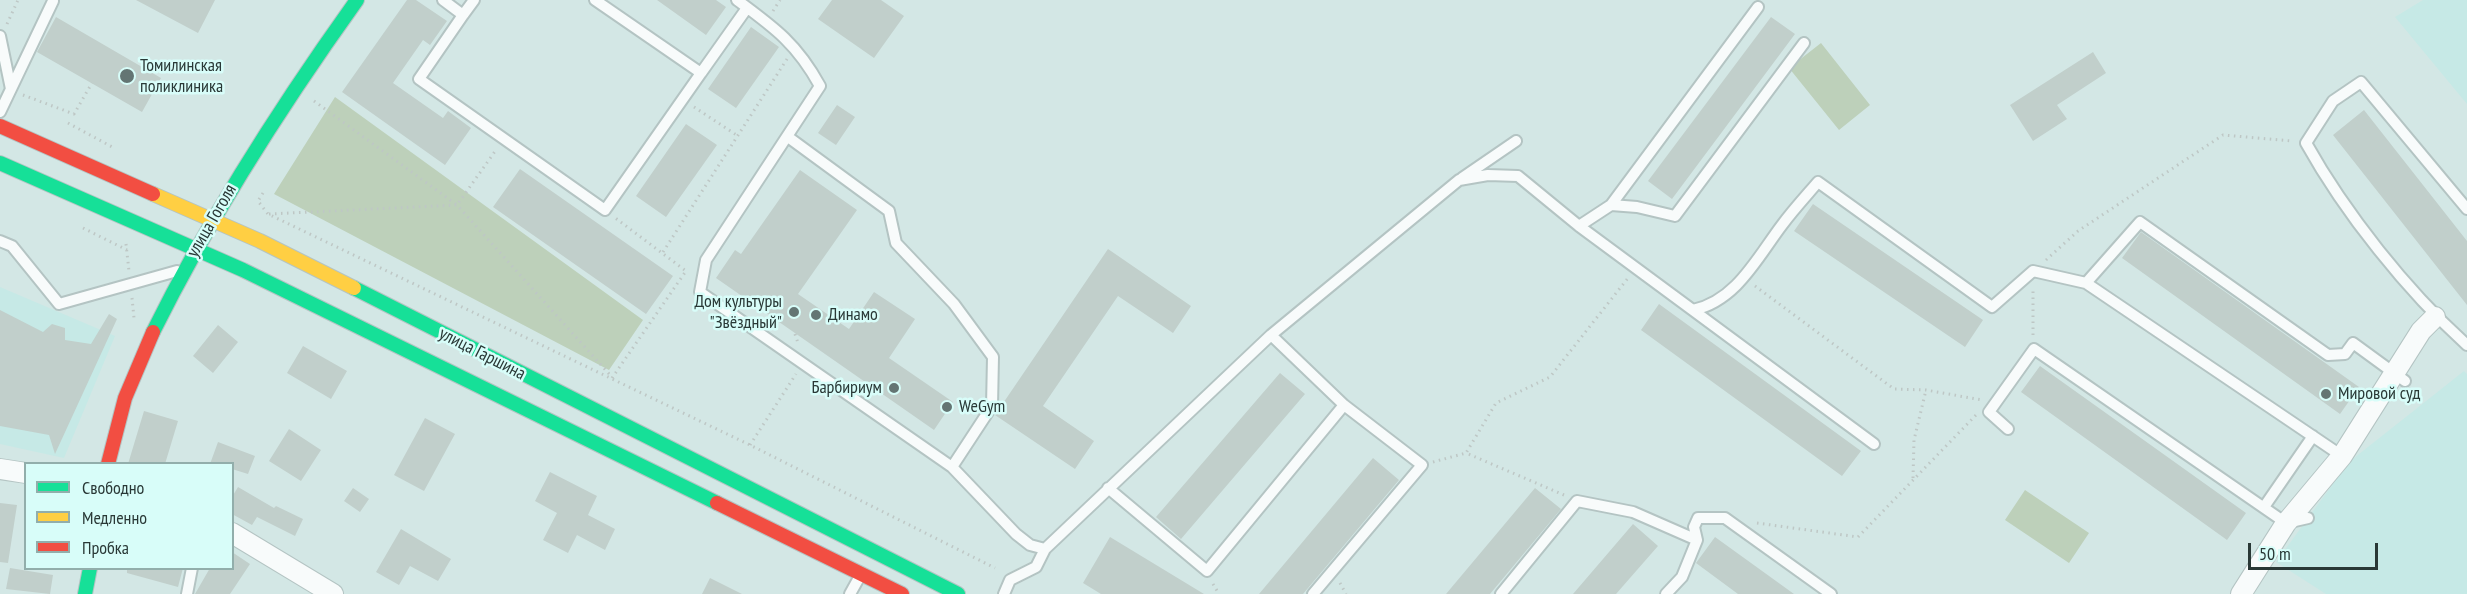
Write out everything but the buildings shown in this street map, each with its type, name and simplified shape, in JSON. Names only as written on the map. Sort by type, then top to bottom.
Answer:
[{"type":"main road","name":"улица Гоголя","points":[[109,462],[127,390],[195,247],[357,0]]},
{"type":"main road","name":"улица Гаршина","points":[[0,126],[213,218],[958,594]]},
{"type":"main road","name":"улица Гаршина","points":[[0,163],[195,247],[902,594]]},
{"type":"main road","points":[[85,594],[90,570]]},
{"type":"street","points":[[2241,594],[2286,523],[2342,456],[2400,378],[2421,331],[2435,316]]},
{"type":"street","points":[[0,469],[24,473]]},
{"type":"street","points":[[234,534],[333,594]]},
{"type":"lane","points":[[443,0],[463,15]]},
{"type":"lane","points":[[474,0],[419,79],[605,210],[747,8]]},
{"type":"lane","points":[[595,0],[701,73]]},
{"type":"lane","points":[[737,0],[776,29],[805,58],[820,86],[706,260],[700,292],[952,467],[1016,534],[1030,545],[1045,549]]},
{"type":"lane","points":[[0,112],[53,1]]},
{"type":"lane","points":[[1579,226],[1611,205],[1758,6]]},
{"type":"lane","points":[[0,36],[11,89]]},
{"type":"lane","points":[[1611,205],[1637,207],[1675,216],[1804,43]]},
{"type":"lane","points":[[2467,209],[2361,82],[2333,100],[2306,143],[2328,182],[2435,316],[2467,345]]},
{"type":"lane","points":[[788,137],[890,211],[896,243],[954,304],[993,357],[992,406],[952,467]]},
{"type":"lane","points":[[1004,594],[1011,580],[1036,567],[1045,549],[1270,335],[1459,180],[1516,141]]},
{"type":"lane","points":[[1459,180],[1488,175],[1518,176],[1579,226],[1874,444]]},
{"type":"lane","points":[[1693,310],[1710,306],[1744,277],[1782,225],[1818,182],[1992,307],[2033,272],[2086,283],[2342,456]]},
{"type":"lane","points":[[2086,283],[2140,222],[2328,355],[2345,354],[2353,343],[2400,378]]},
{"type":"lane","points":[[0,241],[12,246],[59,304],[185,269]]},
{"type":"lane","points":[[1270,335],[1344,405],[1422,465],[1313,594]]},
{"type":"lane","points":[[2008,429],[1989,412],[2034,349],[2286,523],[2308,518]]},
{"type":"lane","points":[[1108,488],[1207,571],[1344,405]]},
{"type":"lane","points":[[2264,507],[2313,436]]},
{"type":"lane","points":[[1501,594],[1577,501],[1633,512],[1697,540]]},
{"type":"lane","points":[[1666,594],[1682,577],[1697,540],[1694,527],[1698,518],[1725,518],[1831,594]]},
{"type":"lane","points":[[187,594],[192,570]]},
{"type":"lane","points":[[850,594],[861,574]]},
{"type":"path","points":[[0,36],[18,0]]},
{"type":"path","points":[[663,252],[795,48]]},
{"type":"path","points":[[11,89],[74,114],[92,83]]},
{"type":"path","points":[[683,99],[738,136]]},
{"type":"path","points":[[314,101],[457,205],[609,370],[612,378]]},
{"type":"path","points":[[68,123],[118,150]]},
{"type":"path","points":[[2033,335],[2033,272],[2078,231],[2223,135],[2306,143]]},
{"type":"path","points":[[457,205],[504,139]]},
{"type":"path","points":[[263,193],[258,201],[268,214],[750,445],[995,568]]},
{"type":"path","points":[[268,214],[457,205]]},
{"type":"path","points":[[605,210],[686,271],[612,378]]},
{"type":"path","points":[[81,227],[127,250]]},
{"type":"path","points":[[1466,453],[1496,403],[1550,377],[1636,267]]},
{"type":"path","points":[[1744,277],[1894,389],[1926,390],[1996,403]]},
{"type":"path","points":[[750,445],[804,363],[795,334]]},
{"type":"path","points":[[1912,480],[1914,440],[1926,390]]},
{"type":"path","points":[[1725,518],[1858,537],[1981,410]]},
{"type":"path","points":[[1422,465],[1466,453],[1577,501]]},
{"type":"shaded area","points":[[2423,0],[2467,0],[2467,104],[2395,17]]},
{"type":"shaded area","points":[[0,287],[115,336],[64,458],[0,444]]},
{"type":"shaded area","points":[[2464,371],[2467,374],[2467,594],[2326,594],[2276,562],[2349,462]]},
{"type":"green space","points":[[1821,43],[1870,105],[1839,130],[1789,68]]},
{"type":"green space","points":[[335,97],[643,320],[609,370],[274,194]]},
{"type":"green space","points":[[2025,490],[2089,533],[2069,563],[2005,520]]},
{"type":"traffic: fast","points":[[153,332],[175,288],[248,162],[301,80],[357,0]]},
{"type":"traffic: fast","points":[[0,163],[243,270],[717,503]]},
{"type":"traffic: fast","points":[[354,288],[958,594]]},
{"type":"traffic: fast","points":[[85,594],[90,570]]},
{"type":"traffic: slow","points":[[153,194],[260,241],[354,288]]},
{"type":"traffic: jam","points":[[0,126],[153,194]]},
{"type":"traffic: jam","points":[[109,462],[125,398],[153,332]]},
{"type":"traffic: jam","points":[[717,503],[902,594]]},
{"type":"place","name":"Томилинская поликлиника","points":[[127,76]]},
{"type":"place","name":"Дом культуры \"Звёздный\"","points":[[794,312]]},
{"type":"place","name":"Динамо","points":[[816,315]]},
{"type":"place","name":"Барбириум","points":[[894,388]]},
{"type":"place","name":"Мировой суд","points":[[2326,394]]},
{"type":"place","name":"WeGym","points":[[947,407]]}]
